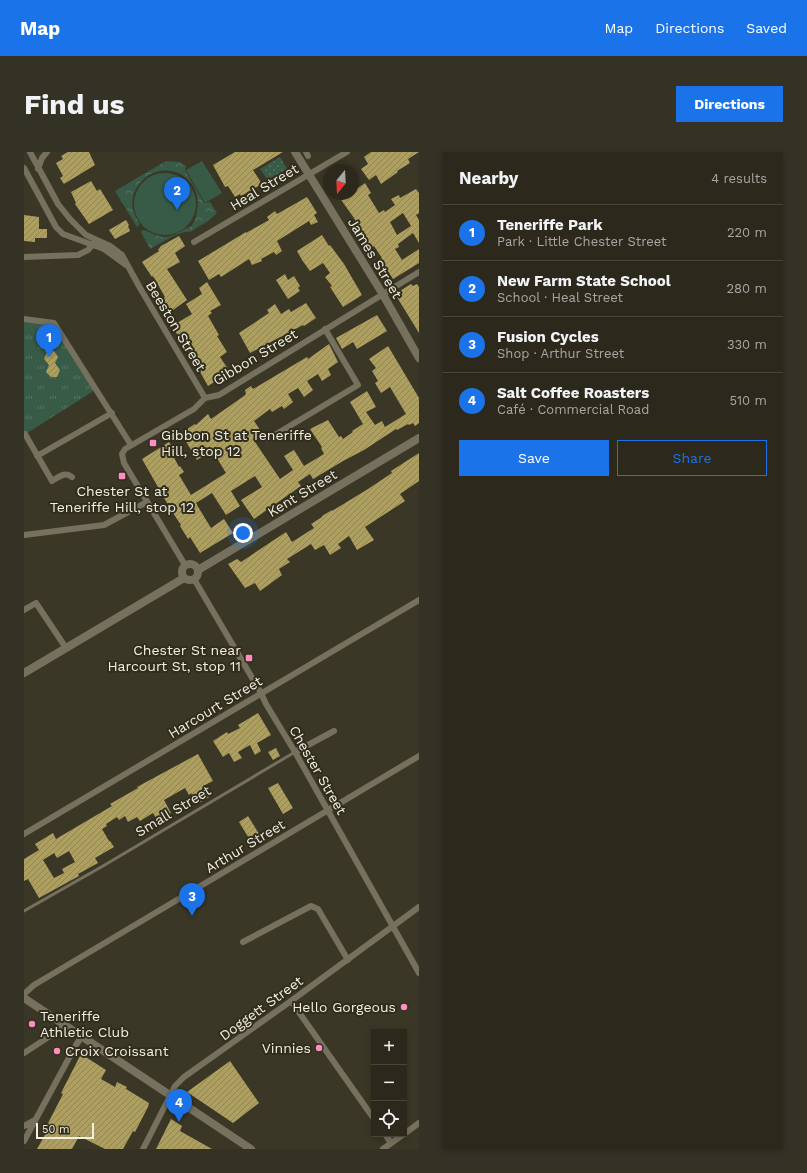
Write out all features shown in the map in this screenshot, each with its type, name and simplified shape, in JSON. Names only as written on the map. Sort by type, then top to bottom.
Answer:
[{"type":"street","points":[[30,152],[58,204],[70,219],[94,243]]},
{"type":"street","points":[[38,169],[42,158],[47,152]]},
{"type":"street","name":"James Street","points":[[295,152],[382,294],[419,358]]},
{"type":"street","name":"Heal Street","points":[[194,242],[347,152]]},
{"type":"street","points":[[24,168],[56,227],[63,234],[94,243]]},
{"type":"street","points":[[24,257],[78,255],[84,253],[94,243]]},
{"type":"street","name":"Beeston Street","points":[[94,243],[128,265],[205,398]]},
{"type":"street","name":"Gibbon Street","points":[[147,502],[124,463],[122,454],[125,449],[194,410],[205,398],[218,395],[419,272]]},
{"type":"street","points":[[24,319],[54,323],[131,445]]},
{"type":"street","points":[[268,439],[358,385],[325,329]]},
{"type":"street","points":[[37,456],[112,413]]},
{"type":"street","points":[[25,434],[52,481],[64,474],[72,477]]},
{"type":"street","name":"Kent Street","points":[[198,570],[419,438]]},
{"type":"street","points":[[24,535],[104,525],[147,502],[185,565]]},
{"type":"street","points":[[192,564],[198,570],[194,580],[184,578],[181,571],[185,565],[192,564]]},
{"type":"street","points":[[24,673],[184,578]]},
{"type":"street","name":"Chester Street","points":[[194,580],[262,693],[266,704],[328,810],[419,973]]},
{"type":"street","name":"Harcourt Street","points":[[24,834],[419,600]]},
{"type":"street","points":[[24,610],[36,603],[66,648]]},
{"type":"street","name":"Small Street","points":[[295,752],[334,731]]},
{"type":"street","name":"Arthur Street","points":[[24,994],[34,985],[419,756]]},
{"type":"street","points":[[243,942],[311,906],[318,909],[348,960]]},
{"type":"street","name":"Doggett Street","points":[[143,1149],[176,1086],[184,1077],[348,960],[419,907]]},
{"type":"street","points":[[24,998],[251,1149]]},
{"type":"street","points":[[291,1001],[371,1115]]},
{"type":"street","points":[[24,1053],[56,1032],[62,1024]]},
{"type":"street","points":[[24,1141],[82,1036]]},
{"type":"street","points":[[24,1126],[35,1120]]},
{"type":"street","points":[[407,1132],[419,1123]]},
{"type":"street","points":[[387,1137],[391,1143]]},
{"type":"street","points":[[383,1149],[400,1137]]},
{"type":"lane","name":"Small Street","points":[[24,911],[295,752]]},
{"type":"green space","points":[[280,157],[287,169],[268,180],[260,169]]},
{"type":"green space","points":[[166,161],[180,162],[186,166],[185,170],[204,203],[210,202],[217,213],[208,221],[190,232],[176,235],[150,249],[141,232],[142,230],[162,237],[167,237],[177,234],[192,225],[197,212],[198,199],[194,188],[187,179],[178,173],[168,171],[157,172],[146,177],[137,187],[132,201],[133,210],[140,224],[137,227],[115,191]]},
{"type":"green space","points":[[202,161],[222,193],[205,203],[186,170]]},
{"type":"green space","points":[[159,173],[171,173],[187,182],[194,192],[196,204],[194,216],[187,226],[171,235],[159,235],[148,230],[139,221],[134,210],[134,198],[139,187],[148,178]]},
{"type":"green space","points":[[24,321],[51,325],[96,388],[24,435]]},
{"type":"building","points":[[68,152],[89,152],[95,165],[64,184],[60,178],[63,176],[56,163],[63,159],[61,156]]},
{"type":"building","points":[[235,152],[283,152],[253,170],[262,184],[241,196],[240,194],[235,197],[228,186],[225,187],[213,165]]},
{"type":"building","points":[[371,152],[419,152],[408,159],[410,163],[381,184],[376,175],[369,180],[361,169],[368,164],[364,157]]},
{"type":"building","points":[[91,181],[97,191],[100,189],[113,210],[89,224],[75,204],[76,203],[71,192]]},
{"type":"building","points":[[365,183],[371,193],[368,195],[379,213],[384,210],[385,212],[395,205],[391,199],[399,195],[400,198],[416,189],[419,193],[419,213],[416,215],[419,220],[419,243],[413,233],[398,244],[399,247],[395,249],[402,260],[419,249],[419,263],[393,279],[380,259],[382,258],[374,246],[371,248],[354,218],[341,200],[359,200],[359,187]],"holes":[[[403,213],[411,226],[397,235],[390,222]]]},
{"type":"building","points":[[307,197],[317,213],[314,215],[318,222],[311,225],[309,221],[277,241],[282,251],[276,255],[274,252],[261,259],[262,261],[252,265],[249,259],[221,277],[219,274],[209,280],[198,261],[269,220],[267,217],[275,211],[277,214]]},
{"type":"building","points":[[24,215],[39,217],[39,229],[47,229],[47,238],[35,238],[35,242],[24,241]]},
{"type":"building","points":[[126,220],[130,231],[115,239],[109,230]]},
{"type":"building","points":[[322,235],[344,264],[362,295],[343,307],[330,287],[332,286],[325,277],[330,273],[323,263],[310,271],[297,251]]},
{"type":"building","points":[[179,236],[185,246],[175,253],[180,262],[167,269],[187,300],[166,315],[159,301],[165,297],[153,276],[152,277],[142,262],[159,251],[158,250],[161,246]]},
{"type":"building","points":[[285,274],[288,280],[294,276],[300,286],[298,288],[300,291],[288,299],[276,280]]},
{"type":"building","points":[[207,282],[221,305],[210,311],[212,313],[208,316],[219,335],[217,336],[227,352],[220,357],[230,372],[208,386],[172,326],[192,314],[186,304],[202,294],[199,288]]},
{"type":"building","points":[[411,284],[413,286],[417,284],[419,287],[419,333],[395,294]]},
{"type":"building","points":[[306,303],[316,318],[304,326],[303,325],[250,353],[239,333],[269,313],[267,310],[275,304],[281,314],[289,309],[291,312]]},
{"type":"building","points":[[377,315],[387,331],[357,349],[353,342],[342,349],[336,338]]},
{"type":"building","points":[[329,344],[338,362],[328,369],[331,375],[322,381],[318,374],[307,381],[313,390],[304,397],[298,388],[288,394],[293,402],[284,409],[282,406],[272,412],[270,409],[254,421],[263,434],[253,439],[280,479],[293,470],[284,456],[294,450],[304,466],[324,454],[321,448],[322,447],[310,429],[328,420],[339,437],[341,436],[343,439],[363,424],[350,402],[367,391],[376,407],[366,412],[375,425],[382,421],[385,427],[406,414],[390,387],[381,393],[375,383],[378,381],[372,371],[376,368],[369,359],[388,346],[419,398],[419,423],[415,426],[413,423],[397,430],[396,429],[364,450],[313,479],[310,474],[298,482],[301,486],[254,519],[241,500],[262,487],[255,476],[231,491],[240,506],[226,515],[212,493],[196,503],[211,528],[224,519],[233,533],[200,553],[190,537],[188,539],[142,459],[169,442],[173,449],[171,452],[179,467],[180,466],[184,472],[179,475],[191,495],[226,473],[212,450],[197,460],[181,433],[195,424],[196,425],[208,414],[211,419],[244,396],[246,394],[245,390],[251,386],[253,389],[307,357],[308,359]]},
{"type":"building","points":[[54,351],[58,357],[55,363],[60,370],[57,377],[51,377],[46,372],[49,365],[44,359],[47,352]]},
{"type":"building","points":[[419,453],[419,481],[400,494],[405,501],[365,527],[374,540],[357,550],[349,536],[338,544],[341,548],[330,555],[324,545],[315,550],[311,544],[287,559],[290,562],[279,569],[282,575],[260,591],[255,583],[245,588],[228,564],[237,559],[241,562],[286,532],[292,542],[314,528],[311,524],[322,516],[368,489],[392,473],[391,471]]},
{"type":"building","points":[[258,713],[271,735],[257,743],[261,751],[255,755],[250,745],[238,752],[242,758],[234,762],[229,753],[223,757],[213,741],[227,732],[228,734],[240,728],[238,725]]},
{"type":"building","points":[[276,748],[280,756],[273,760],[268,752]]},
{"type":"building","points":[[198,754],[213,781],[203,786],[209,797],[197,804],[191,793],[189,795],[185,788],[164,800],[171,813],[158,821],[153,813],[140,821],[137,817],[128,822],[125,816],[119,820],[117,817],[106,824],[107,826],[102,829],[114,847],[95,858],[98,863],[78,874],[79,876],[39,898],[28,879],[24,881],[24,859],[39,850],[35,844],[53,833],[56,839],[112,806],[110,804],[138,788],[137,787]],"holes":[[[69,851],[75,862],[62,869],[64,873],[54,878],[43,860],[54,853],[57,858]]]},
{"type":"building","points":[[278,783],[293,808],[283,814],[268,788]]},
{"type":"building","points":[[248,816],[259,834],[250,840],[239,822]]},
{"type":"building","points":[[81,1054],[106,1070],[101,1079],[115,1087],[117,1082],[127,1087],[126,1089],[149,1103],[148,1107],[135,1132],[133,1131],[123,1149],[105,1149],[79,1136],[72,1149],[37,1149],[46,1133],[44,1131],[63,1094],[61,1093]]},
{"type":"building","points":[[230,1061],[259,1103],[233,1123],[187,1092]]},
{"type":"building","points":[[171,1119],[182,1126],[180,1131],[212,1149],[156,1149]]},
{"type":"place","name":"New Farm State School","points":[[177,210]]},
{"type":"place","name":"Teneriffe Park","points":[[49,357]]},
{"type":"place","name":"Gibbon St at Teneriffe Hill, stop 12","points":[[153,443]]},
{"type":"place","name":"Chester St at Teneriffe Hill, stop 12","points":[[122,476]]},
{"type":"place","name":"Chester St near Harcourt St, stop 11","points":[[249,658]]},
{"type":"place","name":"Fusion Cycles","points":[[192,916]]},
{"type":"place","name":"Hello Gorgeous","points":[[404,1007]]},
{"type":"place","name":"Teneriffe Athletic Club","points":[[32,1024]]},
{"type":"place","name":"Vinnies","points":[[319,1048]]},
{"type":"place","name":"Croix Croissant","points":[[57,1051]]},
{"type":"place","name":"Salt Coffee Roasters","points":[[179,1122]]}]
